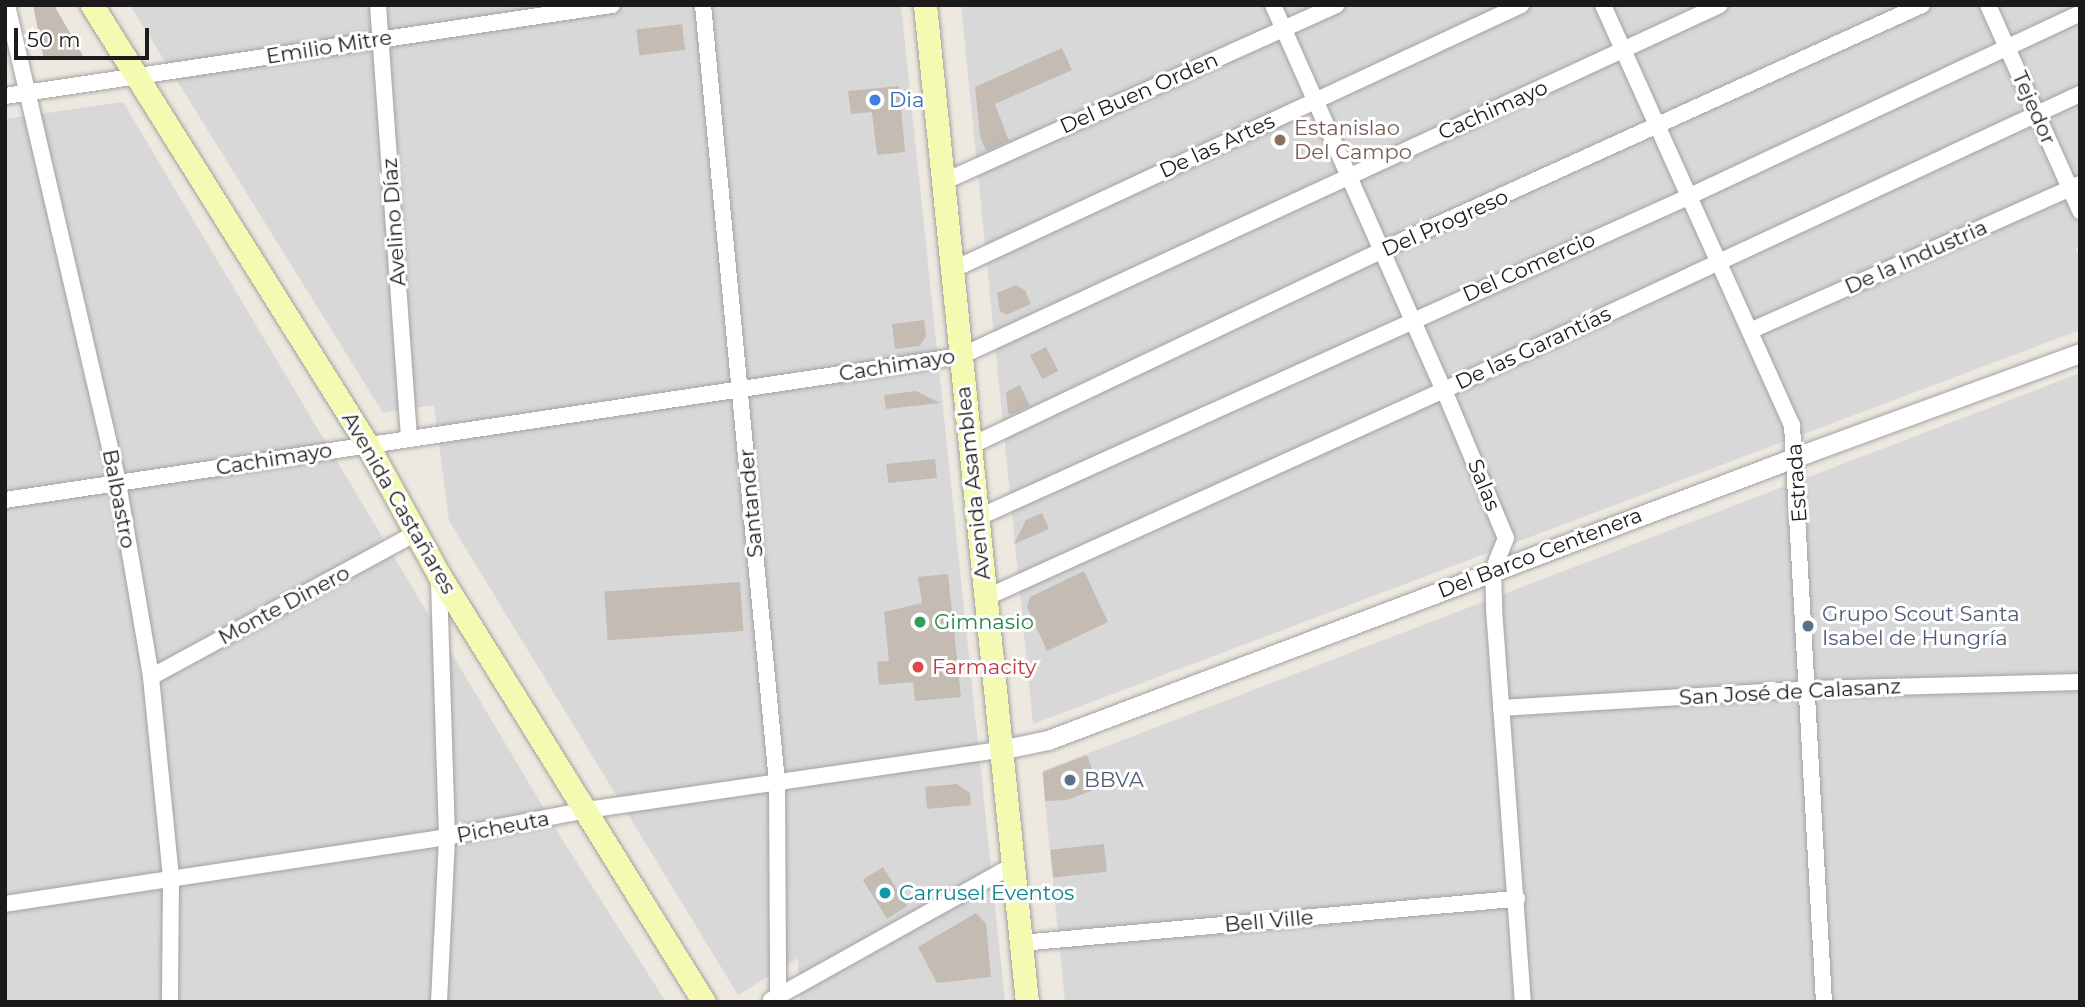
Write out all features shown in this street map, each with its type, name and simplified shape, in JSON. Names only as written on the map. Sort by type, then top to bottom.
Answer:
[{"type":"main road","name":"Avenida Castañares","points":[[92,5],[367,444],[439,575],[704,1002]]},
{"type":"main road","name":"Avenida Asamblea","points":[[925,5],[1027,1002]]},
{"type":"street","name":"Balbastro","points":[[7,5],[118,484],[151,677],[171,879],[170,1002]]},
{"type":"street","name":"Avelino Díaz","points":[[378,5],[409,438]]},
{"type":"street","name":"Emilio Mitre","points":[[5,96],[611,5]]},
{"type":"street","name":"Santander","points":[[702,5],[777,782],[775,1000]]},
{"type":"street","name":"Salas","points":[[1273,5],[1413,319],[1506,538],[1493,570],[1524,1002]]},
{"type":"street","name":"Del Buen Orden","points":[[943,182],[1336,5]]},
{"type":"street","name":"De las Artes","points":[[952,270],[1521,5]]},
{"type":"street","name":"Estrada","points":[[1603,5],[1752,330],[1792,425],[1809,689],[1824,1002]]},
{"type":"street","name":"Cachimayo","points":[[5,500],[961,356],[1720,5]]},
{"type":"street","name":"Del Progreso","points":[[970,446],[1382,250],[1922,5]]},
{"type":"street","name":"Tejedor","points":[[1988,5],[2037,115],[2075,186],[2080,211]]},
{"type":"street","name":"Del Comercio","points":[[977,518],[1690,196],[2080,13]]},
{"type":"street","name":"De las Garantías","points":[[985,598],[1444,390],[2080,94]]},
{"type":"street","name":"De la Industria","points":[[1752,330],[2075,186]]},
{"type":"street","name":"Del Barco Centenera","points":[[1000,750],[1048,740],[1493,570],[2080,353]]},
{"type":"street","name":"Monte Dinero","points":[[151,677],[416,533]]},
{"type":"street","points":[[439,575],[447,837],[439,1002]]},
{"type":"street","name":"San José de Calasanz","points":[[1501,708],[1809,689],[2080,682]]},
{"type":"street","name":"Picheuta","points":[[5,905],[447,837],[587,810],[1000,750]]},
{"type":"street","points":[[775,1000],[1012,866]]},
{"type":"street","name":"Bell Ville","points":[[1021,943],[1517,899]]},
{"type":"shaded area","points":[[130,5],[901,5],[1005,1002],[800,1002],[798,958],[738,995],[449,521],[434,405],[383,413]]},
{"type":"shaded area","points":[[961,5],[2080,5],[2080,246],[2076,248],[2080,258],[2080,330],[1033,724]]},
{"type":"shaded area","points":[[123,102],[567,847],[666,1002],[5,1002],[5,119]]},
{"type":"shaded area","points":[[2080,373],[2080,1002],[1065,1002],[1042,771]]},
{"type":"building","points":[[33,5],[54,5],[83,56],[44,60]]},
{"type":"building","points":[[682,24],[685,50],[640,55],[636,30]]},
{"type":"building","points":[[1062,48],[1072,70],[995,104],[1009,141],[986,151],[980,136],[975,87]]},
{"type":"building","points":[[899,86],[905,152],[877,155],[872,112],[851,114],[848,91]]},
{"type":"building","points":[[1016,285],[1025,290],[1031,304],[1006,315],[1000,311],[997,293]]},
{"type":"building","points":[[924,320],[926,336],[920,346],[895,349],[892,324]]},
{"type":"building","points":[[1046,347],[1058,371],[1042,379],[1030,355]]},
{"type":"building","points":[[1020,385],[1030,406],[1012,414],[1008,413],[1006,392]]},
{"type":"building","points":[[916,391],[940,403],[886,409],[884,395]]},
{"type":"building","points":[[935,459],[937,478],[888,483],[886,464]]},
{"type":"building","points":[[1042,513],[1049,529],[1014,544],[1026,520]]},
{"type":"building","points":[[1084,571],[1108,622],[1047,651],[1027,607],[1030,597]]},
{"type":"building","points":[[948,574],[961,697],[915,701],[913,682],[879,685],[877,662],[889,661],[884,612],[922,603],[918,577]]},
{"type":"building","points":[[740,582],[743,631],[608,640],[604,591]]},
{"type":"building","name":"BBVA","points":[[1087,755],[1099,788],[1067,800],[1045,801],[1043,772]]},
{"type":"building","points":[[957,784],[970,793],[971,805],[927,809],[925,787]]},
{"type":"building","points":[[1104,844],[1107,872],[1053,877],[1050,850]]},
{"type":"building","name":"Carrusel Eventos","points":[[883,867],[907,906],[887,919],[863,880]]},
{"type":"building","points":[[976,913],[986,924],[991,977],[937,983],[918,947]]},
{"type":"place","name":"Dia","points":[[875,100]]},
{"type":"place","name":"Estanislao Del Campo","points":[[1280,140]]},
{"type":"place","name":"Gimnasio","points":[[920,622]]},
{"type":"place","name":"Grupo Scout Santa Isabel de Hungría","points":[[1808,626]]},
{"type":"place","name":"Farmacity","points":[[918,667]]},
{"type":"place","name":"BBVA","points":[[1070,780]]},
{"type":"place","name":"Carrusel Eventos","points":[[885,893]]}]
